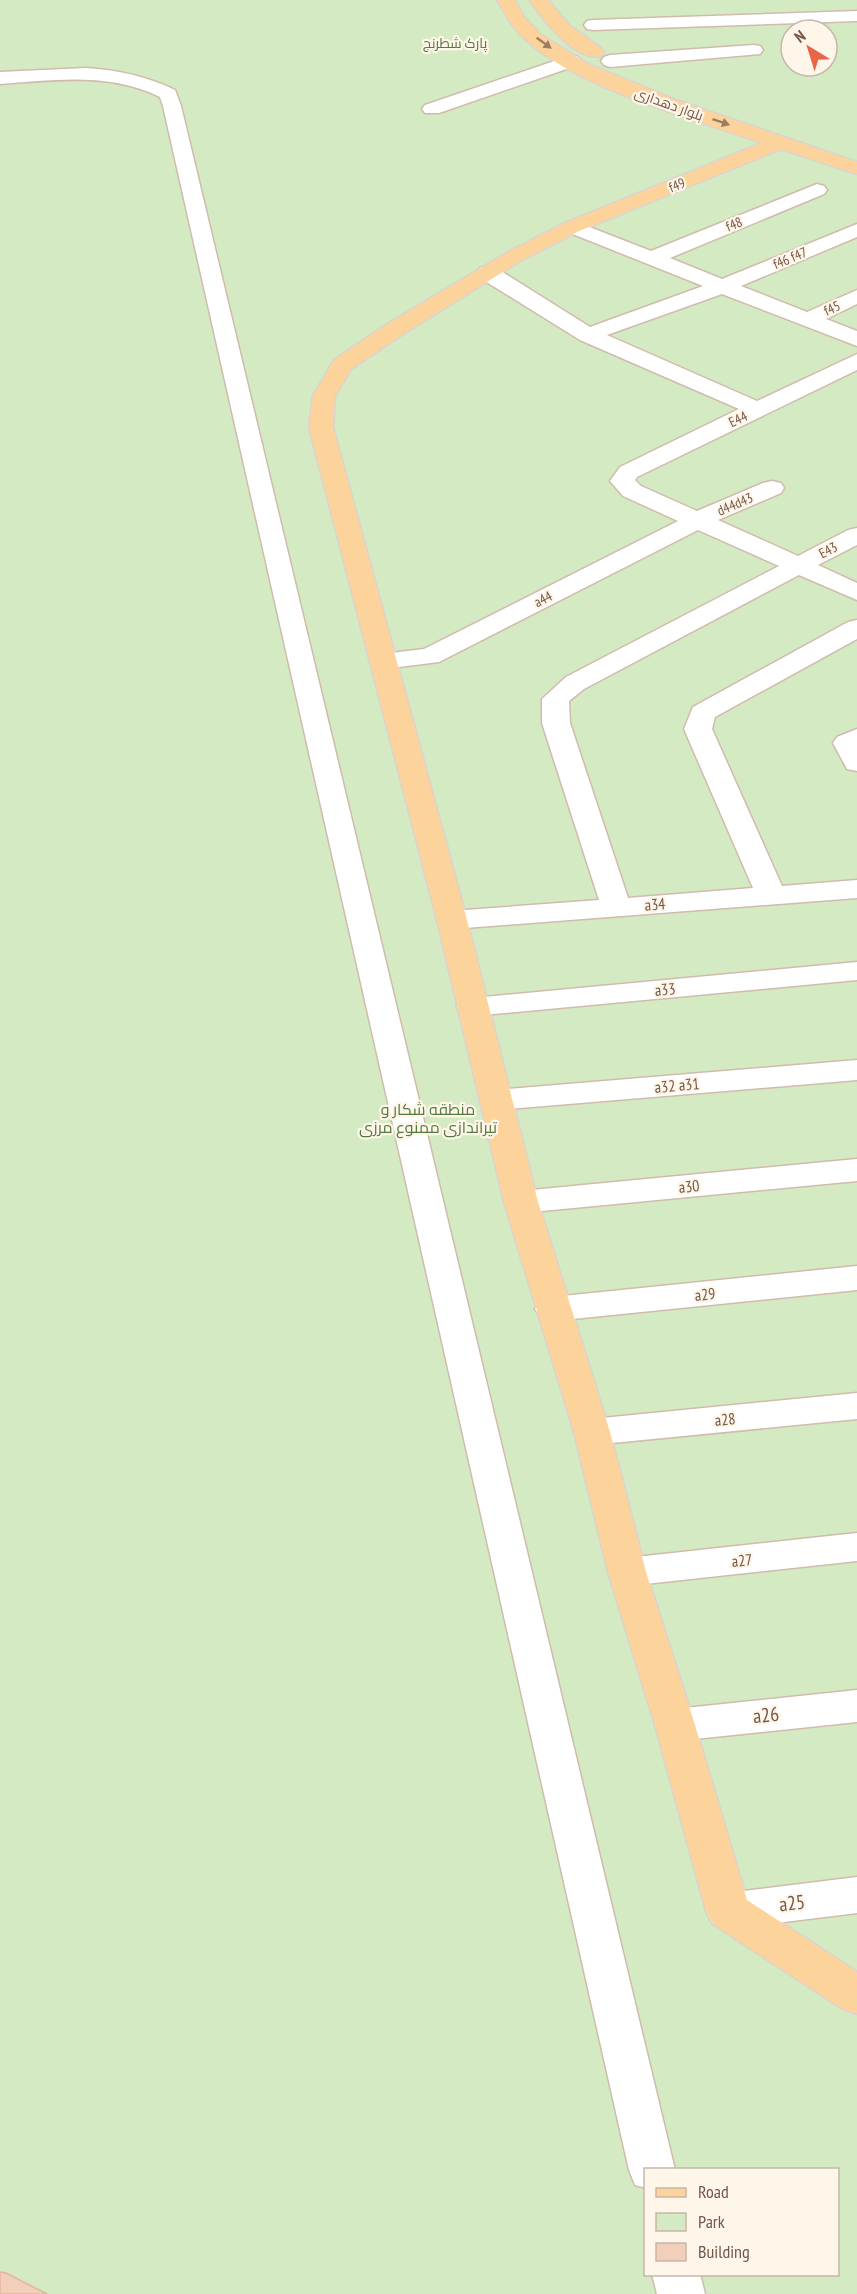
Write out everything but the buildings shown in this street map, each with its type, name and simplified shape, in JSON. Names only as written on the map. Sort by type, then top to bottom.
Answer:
[{"type":"main road","name":"بلوار دهداری","points":[[506,0],[518,21],[542,43],[572,62],[623,87],[857,168]]},
{"type":"main road","name":"بلوار دهداری","points":[[539,0],[549,18],[573,39],[610,62],[696,97],[857,151]]},
{"type":"main road","name":"f49","points":[[728,1911],[675,1725],[627,1572],[592,1432],[552,1309],[522,1203],[452,920],[321,427],[324,396],[342,365],[392,331],[515,256],[572,227],[781,142]]},
{"type":"main road","points":[[728,1911],[857,1995]]},
{"type":"street","points":[[854,0],[857,7]]},
{"type":"street","points":[[592,25],[857,16]]},
{"type":"street","points":[[573,39],[779,35]]},
{"type":"street","points":[[610,62],[754,50]]},
{"type":"street","points":[[432,108],[572,62]]},
{"type":"street","points":[[0,78],[114,74],[155,86],[168,94],[172,106],[652,2168]]},
{"type":"street","name":"f48","points":[[652,258],[817,190]]},
{"type":"street","points":[[572,227],[857,339]]},
{"type":"street","name":"f46 f47","points":[[588,336],[723,286],[857,230]]},
{"type":"street","points":[[488,273],[588,336],[757,410]]},
{"type":"street","name":"f45","points":[[807,320],[857,296]]},
{"type":"street","name":"E44","points":[[698,520],[632,490],[622,481],[628,472],[857,361]]},
{"type":"street","name":"d44d43","points":[[698,520],[772,488]]},
{"type":"street","points":[[698,520],[857,592]]},
{"type":"street","name":"a44","points":[[383,661],[430,656],[698,520]]},
{"type":"street","name":"E43","points":[[616,908],[556,723],[555,699],[575,683],[857,535]]},
{"type":"street","points":[[771,896],[699,729],[703,713],[857,628]]},
{"type":"street","points":[[857,737],[847,743],[857,763]]},
{"type":"street","name":"a34","points":[[452,920],[857,889]]},
{"type":"street","name":"a33","points":[[473,1007],[857,971]]},
{"type":"street","name":"a32 a31","points":[[497,1100],[857,1071]]},
{"type":"street","name":"a30","points":[[522,1203],[857,1170]]},
{"type":"street","name":"a29","points":[[552,1309],[857,1278]]},
{"type":"street","name":"a28","points":[[592,1432],[857,1406]]},
{"type":"street","name":"a27","points":[[627,1572],[857,1547]]},
{"type":"street","name":"a26","points":[[675,1725],[857,1706]]},
{"type":"street","name":"a25","points":[[728,1911],[857,1896]]},
{"type":"street","points":[[676,2276],[681,2294]]},
{"type":"green space","name":"منطقه شکار و تیراندازی ممنوع مرزی","points":[[0,0],[857,0],[857,2294],[0,2294]]},
{"type":"park label","name":"پارک شطرنج","points":[[455,43]]}]
